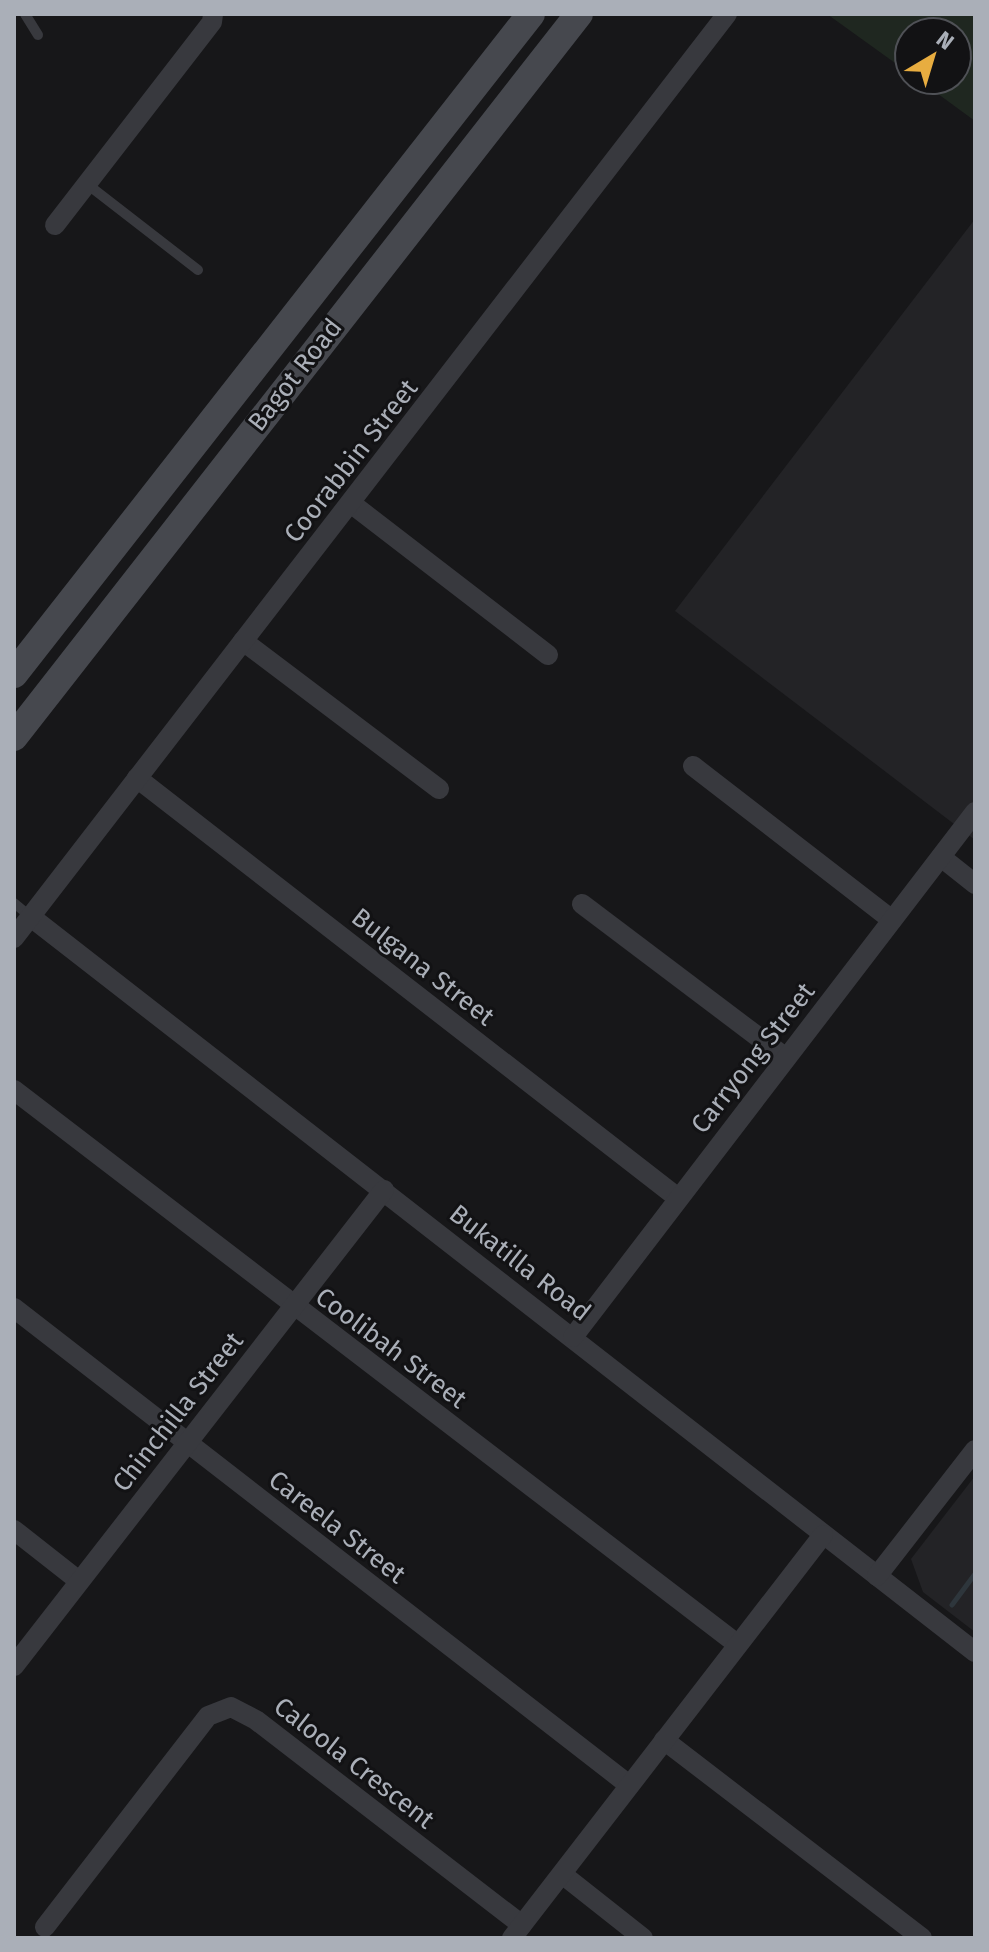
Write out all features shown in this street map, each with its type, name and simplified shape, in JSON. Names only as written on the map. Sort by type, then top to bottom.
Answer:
[{"type":"main road","name":"Bagot Road","points":[[14,674],[531,14]]},
{"type":"main road","name":"Bagot Road","points":[[14,737],[579,14]]},
{"type":"street","points":[[55,225],[212,22],[213,14]]},
{"type":"street","name":"Coorabbin Street","points":[[14,938],[352,504],[727,14]]},
{"type":"street","points":[[352,504],[548,655]]},
{"type":"street","points":[[243,641],[439,789]]},
{"type":"street","points":[[693,766],[892,920]]},
{"type":"street","name":"Bulgana Street","points":[[137,778],[678,1198]]},
{"type":"street","name":"Carryong Street","points":[[573,1337],[975,812]]},
{"type":"street","points":[[941,857],[975,884]]},
{"type":"street","points":[[582,904],[786,1058]]},
{"type":"street","name":"Bukatilla Road","points":[[31,917],[975,1652]]},
{"type":"street","name":"Coolibah Street","points":[[14,1090],[737,1644]]},
{"type":"street","name":"Chinchilla Street","points":[[14,1666],[384,1190]]},
{"type":"street","name":"Careela Street","points":[[14,1308],[629,1785]]},
{"type":"street","points":[[877,1576],[975,1450]]},
{"type":"street","points":[[14,1530],[79,1581]]},
{"type":"street","points":[[517,1932],[823,1535]]},
{"type":"street","name":"Caloola Crescent","points":[[45,1927],[208,1716],[231,1707],[256,1720],[517,1932]]},
{"type":"street","points":[[664,1740],[922,1938]]},
{"type":"street","points":[[562,1874],[643,1938]]},
{"type":"lane","points":[[25,14],[38,35]]},
{"type":"lane","points":[[87,184],[198,270]]},
{"type":"lane","points":[[14,903],[31,917]]},
{"type":"shaded area","points":[[827,14],[975,14],[975,121],[941,96],[973,96],[973,16],[893,16],[893,61]]},
{"type":"shaded area","points":[[975,219],[975,840],[675,611]]},
{"type":"shaded area","points":[[975,1476],[975,1632],[923,1592],[911,1559]]},
{"type":"waterway","points":[[952,1605],[975,1574]]}]
